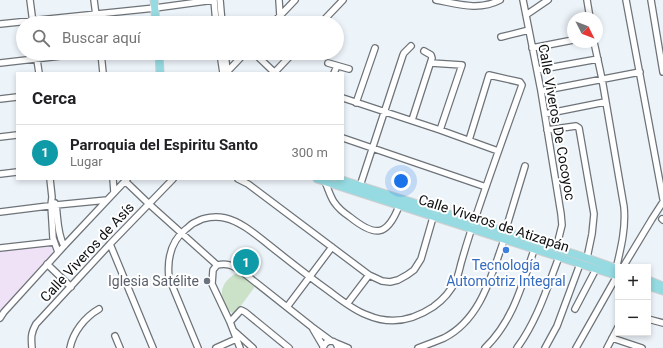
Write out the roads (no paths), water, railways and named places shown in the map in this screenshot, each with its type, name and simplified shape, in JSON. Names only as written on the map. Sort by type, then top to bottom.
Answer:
[{"type":"main road","points":[[154,0],[156,16]]},
{"type":"main road","points":[[159,60],[160,72]]},
{"type":"main road","name":"Calle Viveros de Atizapán","points":[[320,180],[359,189],[504,236],[587,258],[615,271]]},
{"type":"main road","name":"Calle Viveros de Atizapán","points":[[341,180],[399,206],[434,213]]},
{"type":"main road","name":"Calle Viveros de Atizapán","points":[[504,236],[534,250],[596,269],[615,272]]},
{"type":"main road","points":[[651,281],[663,286]]},
{"type":"main road","points":[[651,287],[663,291]]},
{"type":"street","points":[[30,0],[32,16]]},
{"type":"street","points":[[94,0],[96,14]]},
{"type":"street","points":[[80,16],[214,0],[215,16]]},
{"type":"street","points":[[220,0],[221,16]]},
{"type":"street","points":[[279,0],[280,16]]},
{"type":"street","points":[[280,16],[295,0]]},
{"type":"street","points":[[328,16],[343,0]]},
{"type":"street","points":[[436,0],[475,6],[500,0]]},
{"type":"street","name":"Calle Viveros De Cocoyoc","points":[[523,0],[541,91],[561,214],[562,225],[556,249]]},
{"type":"street","points":[[526,15],[548,0]]},
{"type":"street","points":[[587,0],[589,12]]},
{"type":"street","points":[[624,264],[661,210],[663,201],[626,0]]},
{"type":"street","points":[[651,0],[663,72]]},
{"type":"street","points":[[0,24],[16,23]]},
{"type":"street","points":[[501,37],[529,30]]},
{"type":"street","points":[[532,48],[567,41]]},
{"type":"street","points":[[359,189],[403,55],[411,46]]},
{"type":"street","points":[[356,102],[375,48]]},
{"type":"street","points":[[595,48],[624,207],[625,218],[619,264]]},
{"type":"street","points":[[412,120],[432,58],[431,55],[424,51]]},
{"type":"street","points":[[0,62],[16,59]]},
{"type":"street","points":[[537,70],[598,59]]},
{"type":"street","points":[[37,60],[39,72]]},
{"type":"street","points":[[101,60],[103,72]]},
{"type":"street","points":[[222,60],[225,72]]},
{"type":"street","points":[[225,60],[225,72]]},
{"type":"street","points":[[225,72],[237,60]]},
{"type":"street","points":[[261,60],[273,72]]},
{"type":"street","points":[[275,72],[286,60]]},
{"type":"street","points":[[328,63],[349,69]]},
{"type":"street","points":[[431,63],[462,65],[440,130]]},
{"type":"street","points":[[334,72],[337,66]]},
{"type":"street","points":[[541,91],[640,72]]},
{"type":"street","points":[[198,348],[169,278],[169,256],[174,243],[181,233],[195,222],[214,217],[225,218],[239,223],[347,304],[367,316],[385,321],[405,320],[414,318],[434,307],[445,297],[457,278],[498,151],[522,85],[520,82],[490,75],[469,140]]},
{"type":"street","points":[[0,99],[16,97]]},
{"type":"street","points":[[344,98],[412,120],[498,151]]},
{"type":"street","points":[[544,114],[606,102]]},
{"type":"street","points":[[547,130],[576,126],[579,128],[594,214],[587,258]]},
{"type":"street","points":[[0,137],[16,135]]},
{"type":"street","points":[[344,138],[486,187]]},
{"type":"street","points":[[418,348],[444,337],[455,330],[471,314],[479,303],[486,289],[504,236],[525,166]]},
{"type":"street","points":[[0,174],[16,172]]},
{"type":"street","points":[[50,180],[59,232],[64,246]]},
{"type":"street","points":[[113,180],[114,192]]},
{"type":"street","points":[[0,318],[47,264],[126,180],[149,204],[217,265]]},
{"type":"street","name":"Calle Viveros de Asís","points":[[32,348],[32,331],[36,324],[172,180]]},
{"type":"street","points":[[240,180],[248,184],[369,275],[382,281],[390,282],[398,280],[407,276],[414,270],[421,259],[434,213]]},
{"type":"street","points":[[325,182],[337,207],[365,228],[375,231],[390,225],[399,206]]},
{"type":"street","points":[[0,212],[107,200]]},
{"type":"street","points":[[54,205],[53,238],[58,252]]},
{"type":"street","points":[[0,248],[54,242]]},
{"type":"street","points":[[110,244],[153,348]]},
{"type":"street","points":[[287,307],[332,247]]},
{"type":"street","points":[[485,348],[508,319],[534,250]]},
{"type":"street","points":[[517,348],[535,319],[559,257]]},
{"type":"street","points":[[47,264],[71,287]]},
{"type":"street","points":[[240,348],[234,331],[212,284],[213,270],[217,265],[224,264],[240,270],[335,344]]},
{"type":"street","points":[[545,348],[557,326],[580,264]]},
{"type":"street","points":[[575,309],[596,269]]},
{"type":"street","points":[[347,304],[369,275]]},
{"type":"street","points":[[576,348],[615,277]]},
{"type":"street","points":[[70,348],[77,330],[86,318],[100,309]]},
{"type":"street","points":[[230,322],[241,310],[289,348]]},
{"type":"street","points":[[651,320],[663,323]]},
{"type":"street","points":[[312,327],[323,347],[328,342],[348,348]]},
{"type":"street","points":[[234,331],[253,348]]},
{"type":"street","points":[[607,348],[615,332]]},
{"type":"street","points":[[115,336],[120,348]]},
{"type":"street","points":[[612,338],[642,348]]},
{"type":"street","points":[[216,348],[236,339]]},
{"type":"place","name":"Tecnología Automotriz Integral","points":[[506,250]]},
{"type":"place","name":"Parroquia del Espiritu Santo","points":[[246,262]]},
{"type":"place","name":"Iglesia Satélite","points":[[207,281]]}]
